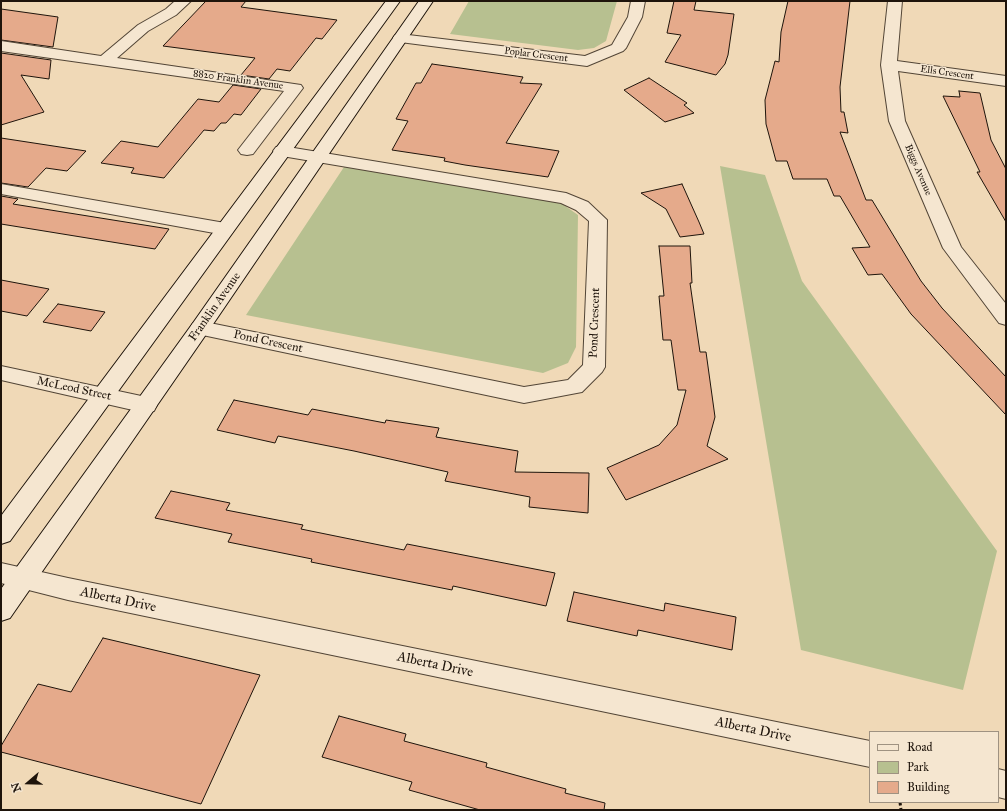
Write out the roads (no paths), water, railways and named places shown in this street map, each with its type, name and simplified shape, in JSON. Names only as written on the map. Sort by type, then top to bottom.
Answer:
[{"type":"street","points":[[104,61],[143,28],[171,12],[184,1]]},
{"type":"street","points":[[1,534],[394,1]]},
{"type":"street","name":"Franklin Avenue","points":[[1,610],[12,576],[146,405],[426,1]]},
{"type":"street","name":"Poplar Crescent","points":[[400,38],[587,61],[618,48],[635,17],[638,1]]},
{"type":"street","name":"Biggs Avenue","points":[[895,1],[889,66],[897,121],[952,248],[1006,318]]},
{"type":"street","name":"8820 Franklin Avenue","points":[[1,46],[295,88],[247,150]]},
{"type":"street","name":"Ells Crescent","points":[[889,66],[1006,81]]},
{"type":"street","name":"Pond Crescent","points":[[200,328],[524,395],[574,387],[594,368],[598,220],[582,206],[566,198],[282,151]]},
{"type":"street","points":[[1,189],[225,229]]},
{"type":"street","name":"McLeod Street","points":[[1,373],[146,405]]},
{"type":"street","name":"Alberta Drive","points":[[12,576],[869,754]]}]
